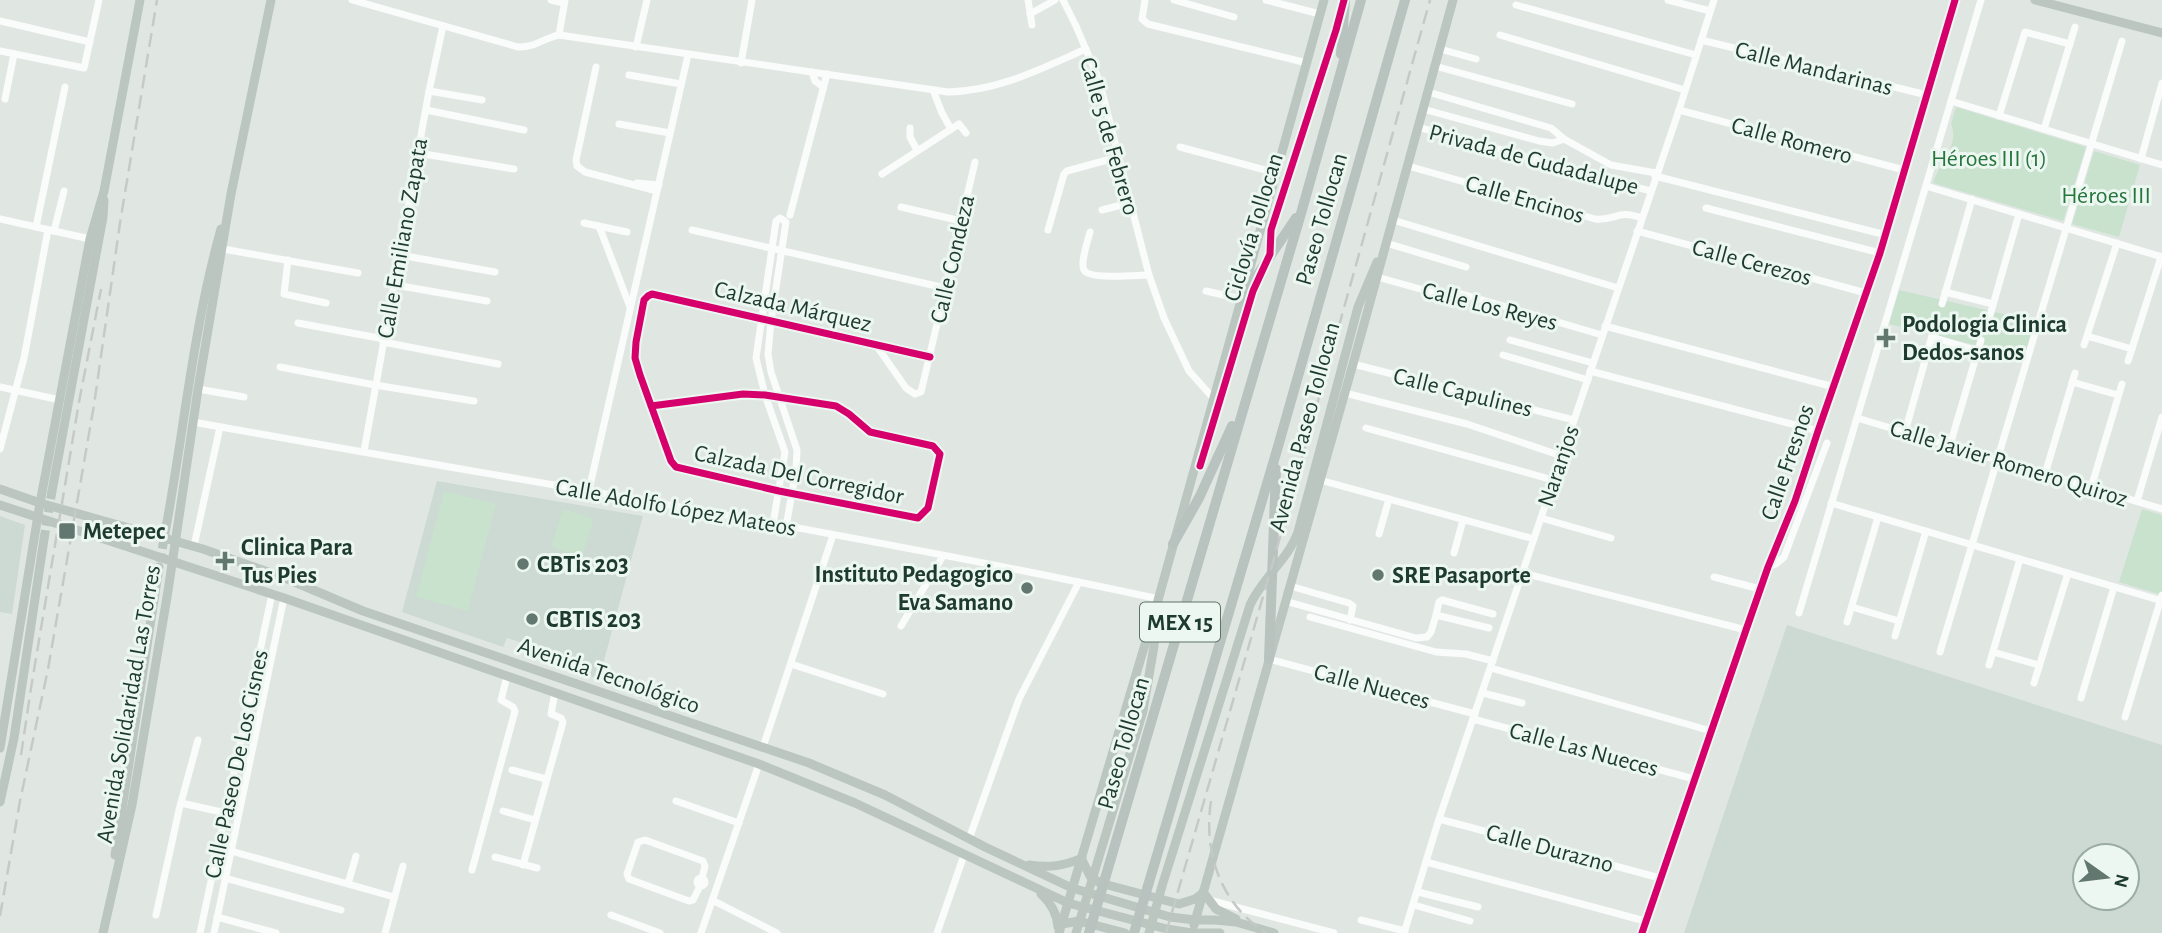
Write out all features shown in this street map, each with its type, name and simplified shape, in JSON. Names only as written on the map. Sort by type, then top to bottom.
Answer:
[{"type":"highway","points":[[1339,81],[1345,0]]},
{"type":"highway","name":"Paseo Tollocan","points":[[1089,933],[1302,210],[1361,0]]},
{"type":"highway","name":"Paseo Tollocan","points":[[1134,933],[1277,450],[1405,0]]},
{"type":"highway","points":[[1241,299],[1302,210]]},
{"type":"highway","points":[[1173,544],[1194,508],[1253,374]]},
{"type":"highway","points":[[1269,659],[1277,450]]},
{"type":"main road","points":[[0,748],[37,519],[90,239],[104,191],[140,0]]},
{"type":"main road","name":"Avenida Solidaridad Las Torres","points":[[165,533],[186,394],[205,295],[231,194],[269,0]]},
{"type":"main road","points":[[1060,930],[1158,601],[1324,0]]},
{"type":"main road","name":"Avenida Paseo Tollocan","points":[[1192,933],[1205,896],[1453,0]]},
{"type":"main road","points":[[2035,0],[2162,33]]},
{"type":"main road","points":[[52,491],[103,217],[104,191]]},
{"type":"main road","name":"Avenida Solidaridad Las Torres","points":[[104,932],[132,805],[231,194]]},
{"type":"main road","name":"Avenida Paseo Tollocan","points":[[1149,933],[1250,605],[1260,586],[1293,544],[1298,532],[1364,289],[1386,244]]},
{"type":"main road","name":"Avenida Tecnológico","points":[[0,489],[40,503],[176,540],[285,578],[389,620],[810,763],[886,795],[1072,888],[1170,917],[1250,926]]},
{"type":"main road","name":"Avenida Tecnológico","points":[[0,505],[284,598],[759,764],[855,803],[1068,903],[1167,929],[1192,933],[1220,933]]},
{"type":"main road","points":[[0,802],[14,738],[44,539]]},
{"type":"main road","points":[[195,569],[194,558],[198,548]]},
{"type":"main road","name":"Avenida Solidaridad Las Torres","points":[[113,888],[116,848],[159,567]]},
{"type":"main road","points":[[318,611],[324,595]]},
{"type":"main road","points":[[1076,933],[1143,711],[1154,646],[1158,601]]},
{"type":"main road","points":[[651,726],[656,710]]},
{"type":"main road","points":[[936,842],[943,825]]},
{"type":"main road","points":[[1021,864],[1053,867],[1082,858]]},
{"type":"main road","points":[[1082,858],[1090,877],[1100,883],[1179,904],[1205,896],[1216,909],[1271,933]]},
{"type":"main road","points":[[1031,886],[1048,900],[1060,930]]},
{"type":"main road","points":[[1060,930],[1079,921],[1125,933]]},
{"type":"street","points":[[0,51],[84,68],[99,0]]},
{"type":"street","points":[[352,0],[523,47],[531,47],[559,35],[933,90],[964,91],[997,86],[1086,49]]},
{"type":"street","points":[[551,0],[564,2],[559,35]]},
{"type":"street","points":[[636,47],[647,0]]},
{"type":"street","points":[[741,63],[752,0]]},
{"type":"street","points":[[1028,0],[1032,25]]},
{"type":"street","points":[[1030,14],[1055,0]]},
{"type":"street","name":"Calle 5 de Febrero","points":[[1063,0],[1099,80],[1129,203],[1164,318],[1195,380],[1213,399]]},
{"type":"street","points":[[1145,0],[1141,15],[1148,24],[1307,63]]},
{"type":"street","points":[[1174,0],[1234,17]]},
{"type":"street","points":[[1266,0],[1320,14]]},
{"type":"street","points":[[1668,0],[1710,11]]},
{"type":"street","name":"Naranjos","points":[[1405,932],[1440,819],[1714,0]]},
{"type":"street","name":"Calle Fresnos","points":[[1642,933],[1760,589],[1796,501],[1880,253],[1955,0]]},
{"type":"street","points":[[1799,613],[1981,0]]},
{"type":"street","points":[[1516,5],[1696,55]]},
{"type":"street","points":[[0,21],[90,42]]},
{"type":"street","name":"Calle Emiliano Zapata","points":[[364,451],[443,26]]},
{"type":"street","points":[[2044,129],[2075,27]]},
{"type":"street","points":[[1999,116],[2025,32],[2070,44]]},
{"type":"street","points":[[1500,35],[1685,90]]},
{"type":"street","name":"Calle Mandarinas","points":[[1701,40],[1927,95]]},
{"type":"street","points":[[1940,652],[2122,41]]},
{"type":"street","points":[[1440,49],[1476,59]]},
{"type":"street","points":[[5,99],[14,54]]},
{"type":"street","points":[[589,490],[688,55]]},
{"type":"street","points":[[1435,66],[1572,104]]},
{"type":"street","points":[[596,67],[576,160],[577,166],[585,172],[658,188]]},
{"type":"street","points":[[812,72],[815,81],[823,88]]},
{"type":"street","points":[[790,215],[827,74]]},
{"type":"street","points":[[629,75],[681,84]]},
{"type":"street","points":[[2141,159],[2162,83]]},
{"type":"street","points":[[37,227],[65,87]]},
{"type":"street","points":[[933,90],[951,129]]},
{"type":"street","points":[[429,91],[482,100]]},
{"type":"street","points":[[1428,92],[1551,128],[1564,139],[1611,165],[1886,235]]},
{"type":"street","points":[[1951,102],[2162,165]]},
{"type":"street","points":[[1423,109],[1539,141],[1553,143],[1564,139]]},
{"type":"street","points":[[426,110],[524,131]]},
{"type":"street","name":"Calle Romero","points":[[1679,110],[1904,170]]},
{"type":"street","points":[[619,124],[670,134]]},
{"type":"street","points":[[882,174],[951,129],[961,125],[966,133]]},
{"type":"street","name":"Privada de Gudadalupe","points":[[1418,127],[1651,191]]},
{"type":"street","points":[[910,128],[910,136],[917,150]]},
{"type":"street","points":[[1180,147],[1276,173]]},
{"type":"street","points":[[418,153],[514,169]]},
{"type":"street","points":[[1048,230],[1064,174],[1118,157]]},
{"type":"street","name":"Calle Condeza","points":[[876,345],[906,388],[915,394],[922,389],[975,162]]},
{"type":"street","name":"Calle Encinos","points":[[1408,166],[1595,219],[1609,219],[1627,213],[1641,218]]},
{"type":"street","points":[[1926,186],[2161,257],[2129,362]]},
{"type":"street","points":[[0,449],[16,390],[51,230],[64,191]]},
{"type":"street","points":[[1942,304],[1972,199]]},
{"type":"street","points":[[1102,210],[1129,203]]},
{"type":"street","points":[[901,206],[961,221]]},
{"type":"street","points":[[1706,208],[1880,253]]},
{"type":"street","points":[[1989,318],[2019,214]]},
{"type":"street","points":[[773,524],[785,453],[765,395],[756,358],[771,248],[776,219],[780,218],[786,222],[771,321],[769,363],[797,450],[786,527]]},
{"type":"street","points":[[0,219],[90,239]]},
{"type":"street","points":[[1393,219],[1618,288]]},
{"type":"street","points":[[584,223],[627,232]]},
{"type":"street","points":[[599,226],[631,308]]},
{"type":"street","points":[[692,230],[945,288]]},
{"type":"street","name":"Calle Cerezos","points":[[1637,231],[1866,293]]},
{"type":"street","points":[[1090,232],[1084,271],[1091,275],[1149,275]]},
{"type":"street","points":[[2084,345],[2117,243]]},
{"type":"street","points":[[1386,244],[1466,267]]},
{"type":"street","points":[[223,249],[358,273]]},
{"type":"street","points":[[400,255],[495,272]]},
{"type":"street","points":[[288,260],[284,294],[326,303]]},
{"type":"street","name":"Calle Los Reyes","points":[[1377,277],[1443,295],[1455,292],[1602,335]]},
{"type":"street","points":[[395,285],[487,301]]},
{"type":"street","points":[[1206,291],[1241,299]]},
{"type":"street","points":[[1945,292],[1993,304]]},
{"type":"street","name":"Calzada Márquez","points":[[648,296],[655,295],[930,357]]},
{"type":"street","name":"Calzada Del Corregidor","points":[[648,296],[643,303],[635,352],[651,406],[671,461],[676,467],[792,494],[918,518],[928,508],[940,454],[933,446],[870,432],[836,406],[743,394],[651,406]]},
{"type":"street","points":[[298,323],[498,364]]},
{"type":"street","points":[[1905,432],[1935,325]]},
{"type":"street","points":[[1605,326],[1834,387]]},
{"type":"street","points":[[2087,336],[2132,349]]},
{"type":"street","points":[[1931,337],[1978,351]]},
{"type":"street","points":[[1510,340],[1591,367],[1818,431]]},
{"type":"street","points":[[1950,445],[1981,340]]},
{"type":"street","points":[[1503,355],[1588,380]]},
{"type":"street","name":"Calle Capulines","points":[[1353,364],[1574,421]]},
{"type":"street","points":[[280,367],[474,401]]},
{"type":"street","points":[[2045,474],[2075,373]]},
{"type":"street","points":[[2072,382],[2118,396]]},
{"type":"street","points":[[2091,488],[2122,384]]},
{"type":"street","points":[[0,387],[60,400]]},
{"type":"street","points":[[198,389],[244,397]]},
{"type":"street","points":[[1345,393],[1467,424],[1562,456]]},
{"type":"street","points":[[2137,501],[2162,416]]},
{"type":"street","name":"Calle Javier Romero Quiroz","points":[[1857,418],[2162,509]]},
{"type":"street","name":"Calle Adolfo López Mateos","points":[[193,422],[773,524],[1079,582],[1158,601]]},
{"type":"street","points":[[198,548],[220,427]]},
{"type":"street","points":[[1366,428],[1553,480]]},
{"type":"street","points":[[1768,567],[1784,557],[1827,443]]},
{"type":"street","points":[[1320,480],[1534,539]]},
{"type":"street","points":[[1379,534],[1389,499]]},
{"type":"street","points":[[1831,503],[2161,599],[2125,717]]},
{"type":"street","points":[[1847,622],[1878,517]]},
{"type":"street","points":[[1541,518],[1611,538]]},
{"type":"street","points":[[1454,553],[1463,520]]},
{"type":"street","points":[[1895,636],[1926,531]]},
{"type":"street","points":[[763,747],[833,536]]},
{"type":"street","points":[[901,626],[943,556]]},
{"type":"street","points":[[1989,665],[2020,559]]},
{"type":"street","points":[[1523,573],[1746,630]]},
{"type":"street","points":[[2034,683],[2068,573]]},
{"type":"street","points":[[1714,577],[1760,589]]},
{"type":"street","points":[[970,839],[1018,699],[1079,582]]},
{"type":"street","points":[[1290,586],[1349,603],[1353,606],[1350,620]]},
{"type":"street","points":[[2081,698],[2114,587]]},
{"type":"street","name":"Calle Paseo De Los Cisnes","points":[[200,933],[272,594]]},
{"type":"street","name":"Calle Paseo De Los Cisnes","points":[[214,933],[284,598]]},
{"type":"street","points":[[1285,601],[1422,638],[1431,632],[1439,602],[1442,600],[1493,614]]},
{"type":"street","points":[[1852,607],[1899,621]]},
{"type":"street","points":[[1436,615],[1489,628]]},
{"type":"street","points":[[1310,617],[1436,652],[1466,654],[1711,731]]},
{"type":"street","points":[[262,642],[274,644]]},
{"type":"street","points":[[1993,652],[2039,665]]},
{"type":"street","name":"Calle Nueces","points":[[1269,659],[1474,717]]},
{"type":"street","points":[[791,664],[883,694]]},
{"type":"street","points":[[472,870],[515,711],[501,700],[507,676]]},
{"type":"street","points":[[523,864],[563,722],[561,718],[551,714],[555,692]]},
{"type":"street","points":[[1483,692],[1522,703]]},
{"type":"street","name":"Calle Las Nueces","points":[[1474,717],[1694,779]]},
{"type":"street","points":[[156,915],[198,740]]},
{"type":"street","points":[[701,933],[759,764]]},
{"type":"street","points":[[512,770],[546,779]]},
{"type":"street","points":[[676,801],[738,823]]},
{"type":"street","points":[[181,803],[226,813]]},
{"type":"street","points":[[503,811],[535,820]]},
{"type":"street","name":"Calle Durazno","points":[[1440,819],[1660,878]]},
{"type":"street","points":[[643,840],[703,861],[705,866],[702,883],[691,901],[629,879],[627,877],[638,842],[643,840]]},
{"type":"street","points":[[231,851],[394,897]]},
{"type":"street","points":[[937,933],[964,855]]},
{"type":"street","points":[[348,884],[356,856]]},
{"type":"street","points":[[495,857],[537,868]]},
{"type":"street","points":[[1426,862],[1645,921]]},
{"type":"street","points":[[385,933],[403,866]]},
{"type":"street","points":[[225,877],[341,910]]},
{"type":"street","points":[[702,883],[716,889]]},
{"type":"street","points":[[1418,891],[1478,907]]},
{"type":"street","points":[[1205,896],[1334,933]]},
{"type":"street","points":[[712,900],[777,933]]},
{"type":"street","points":[[1414,905],[1470,921]]},
{"type":"street","points":[[611,915],[660,933]]},
{"type":"street","points":[[217,917],[276,933]]},
{"type":"street","points":[[1361,920],[1405,932]]},
{"type":"shaded area","name":"CBTis 203","points":[[437,481],[643,516],[599,679],[553,664],[556,654],[507,638],[503,647],[402,612]]},
{"type":"shaded area","points":[[0,516],[25,525],[12,614],[0,612]]},
{"type":"shaded area","points":[[1787,625],[2162,745],[2162,933],[1684,933]]},
{"type":"green space","name":"Héroes III (1)","points":[[1956,107],[2086,147],[2063,221],[1933,183],[1951,147],[1951,124]]},
{"type":"green space","name":"Héroes III","points":[[2094,151],[2140,165],[2119,237],[2072,224]]},
{"type":"green space","points":[[1899,290],[2038,322],[2028,358],[1889,324]]},
{"type":"green space","points":[[444,491],[496,504],[468,611],[416,597]]},
{"type":"green space","points":[[563,509],[594,519],[582,557],[551,547]]},
{"type":"green space","points":[[2142,509],[2162,515],[2162,595],[2119,582]]},
{"type":"tunnel","points":[[44,539],[52,491]]},
{"type":"tunnel","points":[[160,562],[165,533]]},
{"type":"railway","points":[[0,916],[20,801],[48,669],[94,405],[120,223],[157,0]]},
{"type":"railway","points":[[1166,933],[1430,0]]},
{"type":"railway","points":[[21,755],[79,402],[101,289]]},
{"type":"railway","points":[[1211,801],[1210,839],[1219,876],[1237,907],[1266,933]]},
{"type":"cycle path","name":"Ciclovía Tollocan","points":[[1200,466],[1253,291],[1270,254],[1271,230],[1344,0]]},
{"type":"cycle path","points":[[1642,933],[1880,253],[1955,0]]},
{"type":"cycle path","points":[[651,406],[743,394],[765,395],[836,406],[870,432],[933,446],[940,454],[928,508],[918,518],[779,491],[676,467],[671,461],[640,375],[635,358],[636,342],[644,300],[652,294],[930,357]]},
{"type":"place","name":"Podologia Clinica Dedos-sanos","points":[[1886,338]]},
{"type":"place","name":"Metepec","points":[[67,531]]},
{"type":"place","name":"Clinica Para Tus Pies","points":[[225,561]]},
{"type":"place","name":"CBTis 203","points":[[523,564]]},
{"type":"place","name":"SRE Pasaporte","points":[[1378,575]]},
{"type":"place","name":"Instituto Pedagogico Eva Samano","points":[[1027,588]]},
{"type":"place","name":"CBTIS 203","points":[[532,619]]}]
